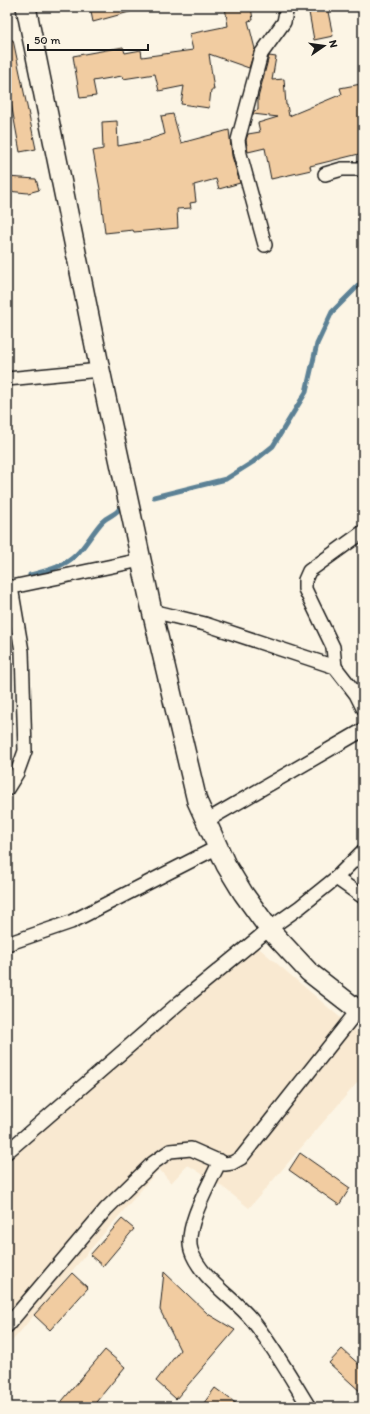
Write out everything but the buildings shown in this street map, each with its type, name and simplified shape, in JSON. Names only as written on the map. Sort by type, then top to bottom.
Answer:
[{"type":"main road","points":[[26,7],[100,370],[152,611],[197,801],[218,847],[243,893],[269,929],[309,972],[361,1012]]},
{"type":"street","points":[[265,245],[241,160],[238,140],[247,111],[261,54],[284,22],[287,7]]},
{"type":"street","points":[[325,174],[342,169],[363,169]]},
{"type":"street","points":[[7,379],[100,370]]},
{"type":"street","points":[[334,667],[333,647],[305,589],[305,580],[309,571],[363,532]]},
{"type":"street","points":[[7,788],[17,773],[24,751],[22,651],[9,587],[141,560]]},
{"type":"street","points":[[152,611],[205,624],[334,667],[346,679],[363,708]]},
{"type":"street","points":[[206,821],[363,730]]},
{"type":"street","points":[[7,944],[71,922],[218,847]]},
{"type":"street","points":[[7,1152],[180,1002],[269,929],[300,908],[336,878],[363,851]]},
{"type":"street","points":[[336,878],[363,897]]},
{"type":"street","points":[[7,1326],[106,1209],[153,1163],[170,1151],[191,1149],[224,1164],[232,1163],[241,1158],[361,1012]]},
{"type":"street","points":[[220,1161],[196,1214],[190,1234],[191,1250],[201,1269],[252,1320],[272,1348],[309,1407]]},
{"type":"shaded area","points":[[253,943],[363,1037],[363,1076],[249,1208],[224,1188],[188,1165],[171,1183],[159,1169],[7,1347],[7,1149]]},
{"type":"waterway","points":[[154,497],[226,479],[253,462],[273,446],[306,392],[317,344],[332,312],[363,281]]},
{"type":"waterway","points":[[30,575],[57,567],[71,559],[81,550],[102,522],[118,511],[123,504]]}]
